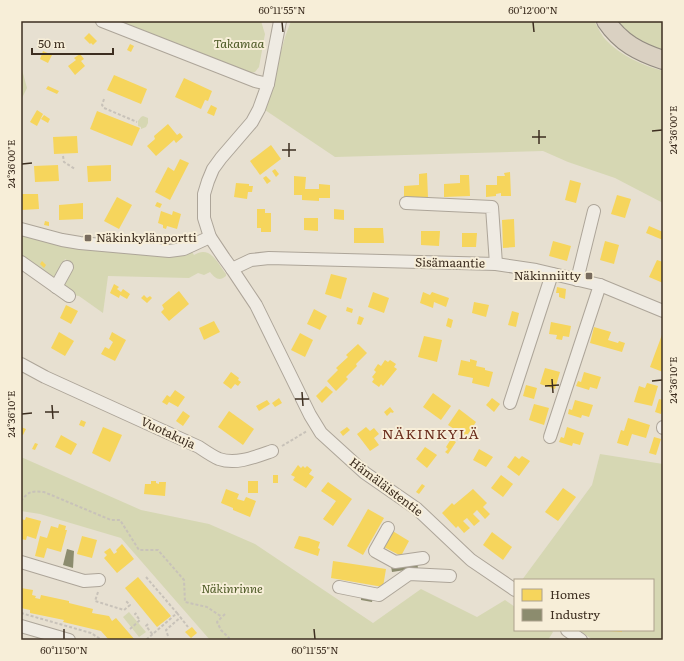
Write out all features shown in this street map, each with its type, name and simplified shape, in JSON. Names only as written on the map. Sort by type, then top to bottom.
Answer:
[{"type":"highway","points":[[606,21],[618,36],[628,44],[643,53],[663,60]]},
{"type":"street","points":[[102,21],[248,78],[268,84]]},
{"type":"street","points":[[21,229],[62,240],[80,243],[169,251],[184,249],[210,237],[204,218],[204,194],[208,181],[213,169],[252,122],[259,109],[268,84],[280,21]]},
{"type":"street","points":[[406,203],[492,207],[496,264]]},
{"type":"street","points":[[577,280],[594,211]]},
{"type":"street","name":"Hämäläistentie","points":[[210,237],[256,305],[316,425],[324,437],[365,473],[418,509],[471,560],[514,589]]},
{"type":"street","name":"Sisämaantie","points":[[232,269],[251,260],[269,258],[496,264],[552,274],[600,285],[663,310]]},
{"type":"street","points":[[21,262],[69,296]]},
{"type":"street","points":[[56,287],[67,267]]},
{"type":"street","points":[[510,403],[552,274]]},
{"type":"street","points":[[550,437],[600,285]]},
{"type":"street","name":"Vuotakuja","points":[[21,364],[46,377],[199,447],[218,459],[231,462],[249,459],[272,451]]},
{"type":"street","points":[[388,528],[375,551],[395,562],[423,558]]},
{"type":"street","points":[[21,562],[98,586]]},
{"type":"street","points":[[339,588],[379,595],[409,574],[450,576]]},
{"type":"street","points":[[21,626],[69,640]]},
{"type":"street","points":[[568,631],[581,640]]},
{"type":"path","points":[[104,99],[102,105],[104,108],[137,122]]},
{"type":"path","points":[[63,156],[64,162],[75,169]]},
{"type":"path","points":[[272,451],[316,425]]},
{"type":"path","points":[[21,501],[28,493],[34,491],[44,492],[111,520],[120,520],[139,550],[158,550],[184,580],[185,602],[208,607],[222,617]]},
{"type":"path","points":[[146,576],[188,627]]},
{"type":"path","points":[[98,586],[95,601],[124,610],[130,605],[125,600]]},
{"type":"path","points":[[130,629],[140,620],[136,614],[138,612]]},
{"type":"path","points":[[21,613],[91,633],[102,640]]},
{"type":"path","points":[[146,640],[177,614]]},
{"type":"path","points":[[225,614],[217,622],[221,630],[229,638],[228,640]]},
{"type":"path","points":[[168,636],[166,630],[181,617]]},
{"type":"path","points":[[148,624],[146,626],[153,635]]},
{"type":"green space","name":"Takamaa","points":[[113,21],[261,21],[265,34],[259,67],[255,72],[249,73]]},
{"type":"green space","points":[[291,21],[594,21],[604,38],[618,51],[640,63],[663,71],[663,203],[615,178],[568,162],[543,151],[335,157],[265,110],[285,37]]},
{"type":"green space","points":[[618,21],[663,21],[663,50],[633,39]]},
{"type":"green space","points":[[21,66],[27,88],[21,100]]},
{"type":"green space","points":[[143,116],[148,118],[148,123],[146,127],[141,129],[141,127],[138,126],[138,121]]},
{"type":"green space","points":[[21,234],[171,256],[183,256],[192,252],[194,255],[200,252],[209,253],[216,260],[226,276],[219,279],[210,272],[204,275],[198,273],[189,278],[108,276],[103,313],[79,296],[73,295],[64,286],[72,264],[65,259],[58,275],[54,278],[21,257]]},
{"type":"green space","points":[[600,454],[663,464],[663,640],[593,640],[580,631],[654,631],[654,579],[523,579],[592,485]]},
{"type":"green space","name":"Näkinrinne","points":[[21,457],[141,510],[209,524],[255,544],[373,623],[421,589],[477,617],[505,600],[514,606],[514,631],[553,632],[548,640],[210,640],[121,538],[40,514],[21,511]]},
{"type":"green space","points":[[129,612],[146,632],[139,637],[123,617]]},
{"type":"building: Homes","points":[[89,33],[97,41],[93,45],[84,38]]},
{"type":"building: Homes","points":[[130,44],[134,46],[131,52],[127,50]]},
{"type":"building: Homes","points":[[43,51],[52,55],[48,63],[40,59]]},
{"type":"building: Homes","points":[[80,54],[84,59],[81,61],[85,66],[75,75],[68,66],[76,60],[74,58]]},
{"type":"building: Homes","points":[[114,75],[147,89],[141,104],[107,90]]},
{"type":"building: Homes","points":[[184,78],[212,91],[208,101],[205,100],[201,109],[175,97]]},
{"type":"building: Homes","points":[[48,86],[59,91],[57,94],[46,89]]},
{"type":"building: Homes","points":[[211,105],[217,108],[214,116],[207,113]]},
{"type":"building: Homes","points":[[37,110],[43,114],[37,126],[30,122]]},
{"type":"building: Homes","points":[[97,111],[140,128],[132,146],[90,129]]},
{"type":"building: Homes","points":[[44,115],[50,119],[48,123],[41,119]]},
{"type":"building: Homes","points":[[168,124],[177,135],[180,133],[183,137],[176,143],[174,140],[156,156],[147,146],[155,139],[154,136]]},
{"type":"building: Homes","points":[[77,136],[78,153],[54,154],[53,137]]},
{"type":"building: Homes","points":[[271,145],[281,159],[260,175],[250,161]]},
{"type":"building: Homes","points":[[180,159],[189,163],[170,200],[155,192],[168,167],[174,171]]},
{"type":"building: Homes","points":[[58,165],[59,181],[35,182],[34,166]]},
{"type":"building: Homes","points":[[111,165],[111,181],[88,182],[87,166]]},
{"type":"building: Homes","points":[[275,169],[279,174],[276,177],[272,171]]},
{"type":"building: Homes","points":[[510,172],[511,196],[501,196],[501,193],[496,194],[496,196],[486,197],[486,185],[497,185],[497,176],[505,176],[504,173]]},
{"type":"building: Homes","points":[[427,173],[428,198],[404,199],[404,186],[419,185],[419,174]]},
{"type":"building: Homes","points":[[460,175],[469,175],[470,196],[444,197],[444,184],[460,183]]},
{"type":"building: Homes","points":[[266,176],[271,181],[267,184],[263,178]]},
{"type":"building: Homes","points":[[294,176],[306,177],[305,189],[319,189],[319,184],[330,185],[330,198],[319,198],[319,201],[302,200],[302,195],[294,195]]},
{"type":"building: Homes","points":[[570,180],[581,183],[576,203],[565,200]]},
{"type":"building: Homes","points":[[236,183],[249,184],[249,186],[253,186],[252,192],[248,192],[247,199],[234,197]]},
{"type":"building: Homes","points":[[21,194],[38,194],[39,209],[21,210]]},
{"type":"building: Homes","points":[[617,195],[631,199],[625,218],[611,214]]},
{"type":"building: Homes","points":[[117,197],[132,205],[119,229],[104,221]]},
{"type":"building: Homes","points":[[157,202],[162,204],[160,208],[155,206]]},
{"type":"building: Homes","points":[[83,203],[83,219],[59,220],[59,205]]},
{"type":"building: Homes","points":[[257,209],[265,209],[265,213],[271,213],[271,232],[261,232],[261,228],[257,228]]},
{"type":"building: Homes","points":[[334,209],[344,210],[344,220],[334,219]]},
{"type":"building: Homes","points":[[161,211],[172,215],[173,211],[181,214],[177,229],[167,226],[166,229],[163,228],[163,225],[158,223]]},
{"type":"building: Homes","points":[[304,218],[318,218],[318,231],[304,230]]},
{"type":"building: Homes","points":[[514,219],[515,247],[503,248],[502,220]]},
{"type":"building: Homes","points":[[45,221],[49,222],[49,226],[44,225]]},
{"type":"building: Homes","points":[[649,226],[663,232],[663,240],[646,233]]},
{"type":"building: Homes","points":[[354,228],[383,228],[384,243],[354,243]]},
{"type":"building: Homes","points":[[421,231],[440,231],[439,246],[421,245]]},
{"type":"building: Homes","points":[[462,233],[477,233],[476,247],[462,247]]},
{"type":"building: Homes","points":[[553,241],[571,246],[567,261],[549,256]]},
{"type":"building: Homes","points":[[605,241],[619,245],[614,264],[600,260]]},
{"type":"building: Homes","points":[[657,260],[663,262],[663,283],[649,277]]},
{"type":"building: Homes","points":[[42,261],[46,265],[44,268],[40,264]]},
{"type":"building: Homes","points":[[331,274],[347,278],[341,299],[325,294]]},
{"type":"building: Homes","points":[[114,284],[119,287],[117,289],[121,292],[123,289],[130,294],[127,299],[120,295],[119,298],[110,293]]},
{"type":"building: Homes","points":[[557,287],[566,289],[565,299],[559,297],[559,293],[556,293]]},
{"type":"building: Homes","points":[[179,291],[189,304],[169,321],[161,312],[164,309],[162,305]]},
{"type":"building: Homes","points":[[373,292],[389,298],[384,313],[368,307]]},
{"type":"building: Homes","points":[[423,292],[430,295],[432,292],[449,298],[446,307],[434,302],[433,308],[420,303]]},
{"type":"building: Homes","points":[[144,295],[147,298],[150,296],[152,298],[147,303],[141,298]]},
{"type":"building: Homes","points":[[474,302],[489,305],[486,317],[472,313]]},
{"type":"building: Homes","points":[[66,305],[78,311],[71,324],[60,318]]},
{"type":"building: Homes","points":[[347,307],[353,309],[352,313],[346,311]]},
{"type":"building: Homes","points":[[314,309],[327,316],[320,330],[307,324]]},
{"type":"building: Homes","points":[[512,311],[519,313],[516,327],[508,325]]},
{"type":"building: Homes","points":[[359,316],[364,318],[361,325],[357,324]]},
{"type":"building: Homes","points":[[448,318],[453,320],[451,328],[446,326]]},
{"type":"building: Homes","points":[[214,321],[220,332],[204,340],[199,328]]},
{"type":"building: Homes","points":[[551,322],[571,326],[569,337],[563,336],[562,340],[556,339],[557,335],[549,334]]},
{"type":"building: Homes","points":[[594,327],[611,332],[608,340],[618,343],[619,341],[625,343],[622,352],[590,343]]},
{"type":"building: Homes","points":[[59,332],[74,341],[65,356],[51,348]]},
{"type":"building: Homes","points":[[112,332],[126,340],[115,361],[101,354],[105,347],[109,349],[113,342],[109,339]]},
{"type":"building: Homes","points":[[663,332],[663,372],[650,367]]},
{"type":"building: Homes","points":[[300,333],[313,340],[305,357],[291,350]]},
{"type":"building: Homes","points":[[424,336],[442,340],[437,362],[418,357]]},
{"type":"building: Homes","points":[[358,344],[367,353],[346,377],[348,379],[336,391],[327,381],[338,370],[336,368],[348,357],[346,355]]},
{"type":"building: Homes","points":[[470,359],[477,361],[476,366],[493,372],[489,387],[472,383],[473,378],[458,375],[461,360],[470,362]]},
{"type":"building: Homes","points":[[385,360],[388,362],[390,360],[396,364],[394,367],[397,369],[383,386],[381,384],[379,387],[372,382],[374,379],[372,377],[376,372],[374,370],[378,364],[381,366]]},
{"type":"building: Homes","points":[[545,368],[560,372],[555,389],[540,384]]},
{"type":"building: Homes","points":[[231,372],[239,378],[238,380],[241,382],[238,386],[235,384],[231,389],[223,383]]},
{"type":"building: Homes","points":[[584,372],[601,377],[597,389],[590,387],[589,390],[576,386],[578,381],[581,382]]},
{"type":"building: Homes","points":[[647,383],[658,386],[652,406],[634,402],[639,386],[645,388]]},
{"type":"building: Homes","points":[[526,385],[537,388],[534,399],[523,396]]},
{"type":"building: Homes","points":[[326,386],[333,392],[322,403],[316,396]]},
{"type":"building: Homes","points":[[175,390],[185,397],[178,407],[169,402],[167,405],[162,402],[167,395],[170,397]]},
{"type":"building: Homes","points":[[433,393],[451,406],[441,420],[423,407]]},
{"type":"building: Homes","points":[[279,398],[282,403],[275,407],[272,403]]},
{"type":"building: Homes","points":[[492,398],[500,404],[494,412],[486,405]]},
{"type":"building: Homes","points":[[659,399],[663,400],[661,414],[655,412]]},
{"type":"building: Homes","points":[[267,400],[270,404],[259,411],[256,406]]},
{"type":"building: Homes","points":[[575,400],[593,405],[589,417],[582,415],[581,418],[568,414],[569,409],[572,410]]},
{"type":"building: Homes","points":[[534,404],[549,408],[544,425],[529,420]]},
{"type":"building: Homes","points":[[390,407],[394,412],[391,412],[387,416],[384,412]]},
{"type":"building: Homes","points":[[459,409],[476,422],[466,437],[448,425]]},
{"type":"building: Homes","points":[[183,411],[190,416],[183,426],[176,421]]},
{"type":"building: Homes","points":[[229,411],[254,429],[243,445],[218,427]]},
{"type":"building: Homes","points":[[628,418],[650,425],[646,438],[632,434],[628,446],[617,443],[621,430],[624,431]]},
{"type":"building: Homes","points":[[81,420],[86,422],[84,427],[79,425]]},
{"type":"building: Homes","points":[[21,427],[26,429],[23,435],[21,434]]},
{"type":"building: Homes","points":[[103,427],[122,435],[110,462],[92,453]]},
{"type":"building: Homes","points":[[347,427],[350,430],[343,436],[340,432]]},
{"type":"building: Homes","points":[[366,427],[370,431],[374,428],[379,434],[374,438],[379,445],[370,451],[357,434]]},
{"type":"building: Homes","points":[[567,427],[584,433],[580,445],[573,443],[572,446],[559,442],[561,437],[564,438]]},
{"type":"building: Homes","points":[[61,435],[77,444],[71,455],[55,447]]},
{"type":"building: Homes","points":[[654,437],[661,439],[656,455],[649,453]]},
{"type":"building: Homes","points":[[451,439],[456,442],[448,454],[445,452],[448,449],[446,447]]},
{"type":"building: Homes","points":[[35,443],[38,444],[35,450],[32,449]]},
{"type":"building: Homes","points":[[425,447],[437,455],[427,468],[416,459]]},
{"type":"building: Homes","points":[[479,449],[493,457],[486,467],[473,460]]},
{"type":"building: Homes","points":[[515,456],[519,459],[522,456],[530,461],[519,476],[507,467]]},
{"type":"building: Homes","points":[[298,465],[301,468],[303,466],[305,468],[307,466],[312,470],[309,474],[314,477],[306,488],[293,480],[295,477],[291,475]]},
{"type":"building: Homes","points":[[273,475],[278,475],[278,483],[273,483]]},
{"type":"building: Homes","points":[[501,475],[513,484],[503,497],[491,488]]},
{"type":"building: Homes","points":[[151,481],[156,481],[156,483],[159,484],[159,482],[166,482],[165,496],[144,494],[145,484],[151,484]]},
{"type":"building: Homes","points":[[248,481],[258,481],[258,493],[248,493]]},
{"type":"building: Homes","points":[[328,482],[352,499],[333,526],[323,519],[336,501],[321,491]]},
{"type":"building: Homes","points":[[422,484],[425,486],[419,494],[416,492]]},
{"type":"building: Homes","points":[[563,488],[576,497],[558,521],[545,512]]},
{"type":"building: Homes","points":[[226,489],[239,494],[237,499],[244,501],[246,497],[256,501],[250,517],[221,503]]},
{"type":"building: Homes","points":[[473,489],[487,503],[483,507],[490,514],[485,519],[477,510],[473,514],[480,521],[474,526],[467,518],[463,521],[470,528],[464,533],[458,526],[456,528],[442,513],[452,503],[454,505]]},
{"type":"building: Homes","points":[[368,509],[384,518],[363,555],[347,546]]},
{"type":"building: Homes","points":[[26,517],[41,521],[36,539],[27,536],[26,540],[21,539],[21,519],[25,520]]},
{"type":"building: Homes","points":[[59,524],[66,526],[65,530],[67,530],[61,552],[47,548],[44,558],[35,556],[40,536],[47,538],[51,526],[58,528]]},
{"type":"building: Homes","points":[[391,530],[409,541],[401,556],[382,546]]},
{"type":"building: Homes","points":[[492,532],[512,547],[503,560],[483,545]]},
{"type":"building: Homes","points":[[82,536],[97,540],[92,558],[77,554]]},
{"type":"building: Homes","points":[[299,536],[320,542],[318,556],[294,548]]},
{"type":"building: Homes","points":[[122,544],[134,559],[117,573],[104,558],[107,555],[104,552],[110,548],[114,554]]},
{"type":"building: Homes","points":[[333,561],[386,569],[383,587],[331,578]]},
{"type":"building: Homes","points":[[138,577],[171,616],[157,627],[125,588]]},
{"type":"building: Homes","points":[[21,588],[33,590],[32,595],[36,596],[35,598],[40,599],[41,595],[69,601],[69,603],[93,609],[92,613],[109,616],[112,621],[116,618],[135,640],[109,640],[101,631],[63,622],[64,620],[30,613],[30,610],[21,608]]},
{"type":"building: Homes","points":[[192,627],[197,633],[191,638],[185,632]]},
{"type":"building: Industry","points":[[67,549],[74,551],[73,568],[63,565]]},
{"type":"building: Industry","points":[[417,562],[418,568],[392,572],[391,566]]},
{"type":"building: Industry","points":[[361,595],[373,596],[372,602],[361,600]]},
{"type":"place","name":"Näkinkylänportti","points":[[88,238]]},
{"type":"place","name":"Näkinniitty","points":[[589,276]]},
{"type":"district","name":"NÄKINKYLÄ","points":[[431,434]]}]
